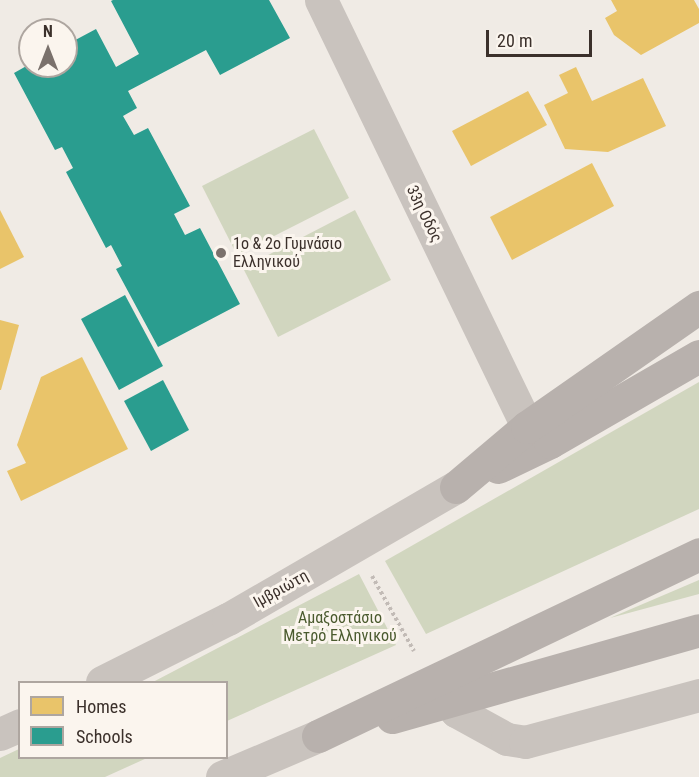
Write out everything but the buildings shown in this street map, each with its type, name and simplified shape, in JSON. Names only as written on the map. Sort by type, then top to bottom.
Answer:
[{"type":"main road","points":[[456,487],[527,428],[699,307]]},
{"type":"main road","points":[[456,487],[550,442],[699,356]]},
{"type":"main road","points":[[441,692],[699,554]]},
{"type":"main road","points":[[318,736],[441,692],[699,630]]},
{"type":"street","name":"33η Οδός","points":[[321,0],[527,428]]},
{"type":"street","name":"Ιμβριώτη","points":[[104,681],[228,619],[456,487]]},
{"type":"street","points":[[441,692],[456,711],[507,739],[525,742],[699,695]]},
{"type":"street","points":[[0,735],[18,726]]},
{"type":"street","points":[[222,777],[318,736]]},
{"type":"path","points":[[356,546],[441,692]]},
{"type":"green space","points":[[314,129],[349,198],[237,255],[202,186]]},
{"type":"green space","points":[[355,210],[391,280],[278,337],[243,268]]},
{"type":"green space","points":[[699,382],[699,509],[426,634],[385,561]]},
{"type":"green space","name":"Αμαξοστάσιο Μετρό Ελληνικού","points":[[359,574],[396,645],[228,721],[228,681],[155,681]]},
{"type":"green space","points":[[699,580],[699,594],[610,618]]},
{"type":"green space","points":[[18,749],[18,759],[145,759],[105,777],[0,777],[0,758]]},
{"type":"place","name":"1ο & 2ο Γυμνάσιο Ελληνικού","points":[[221,253]]}]
